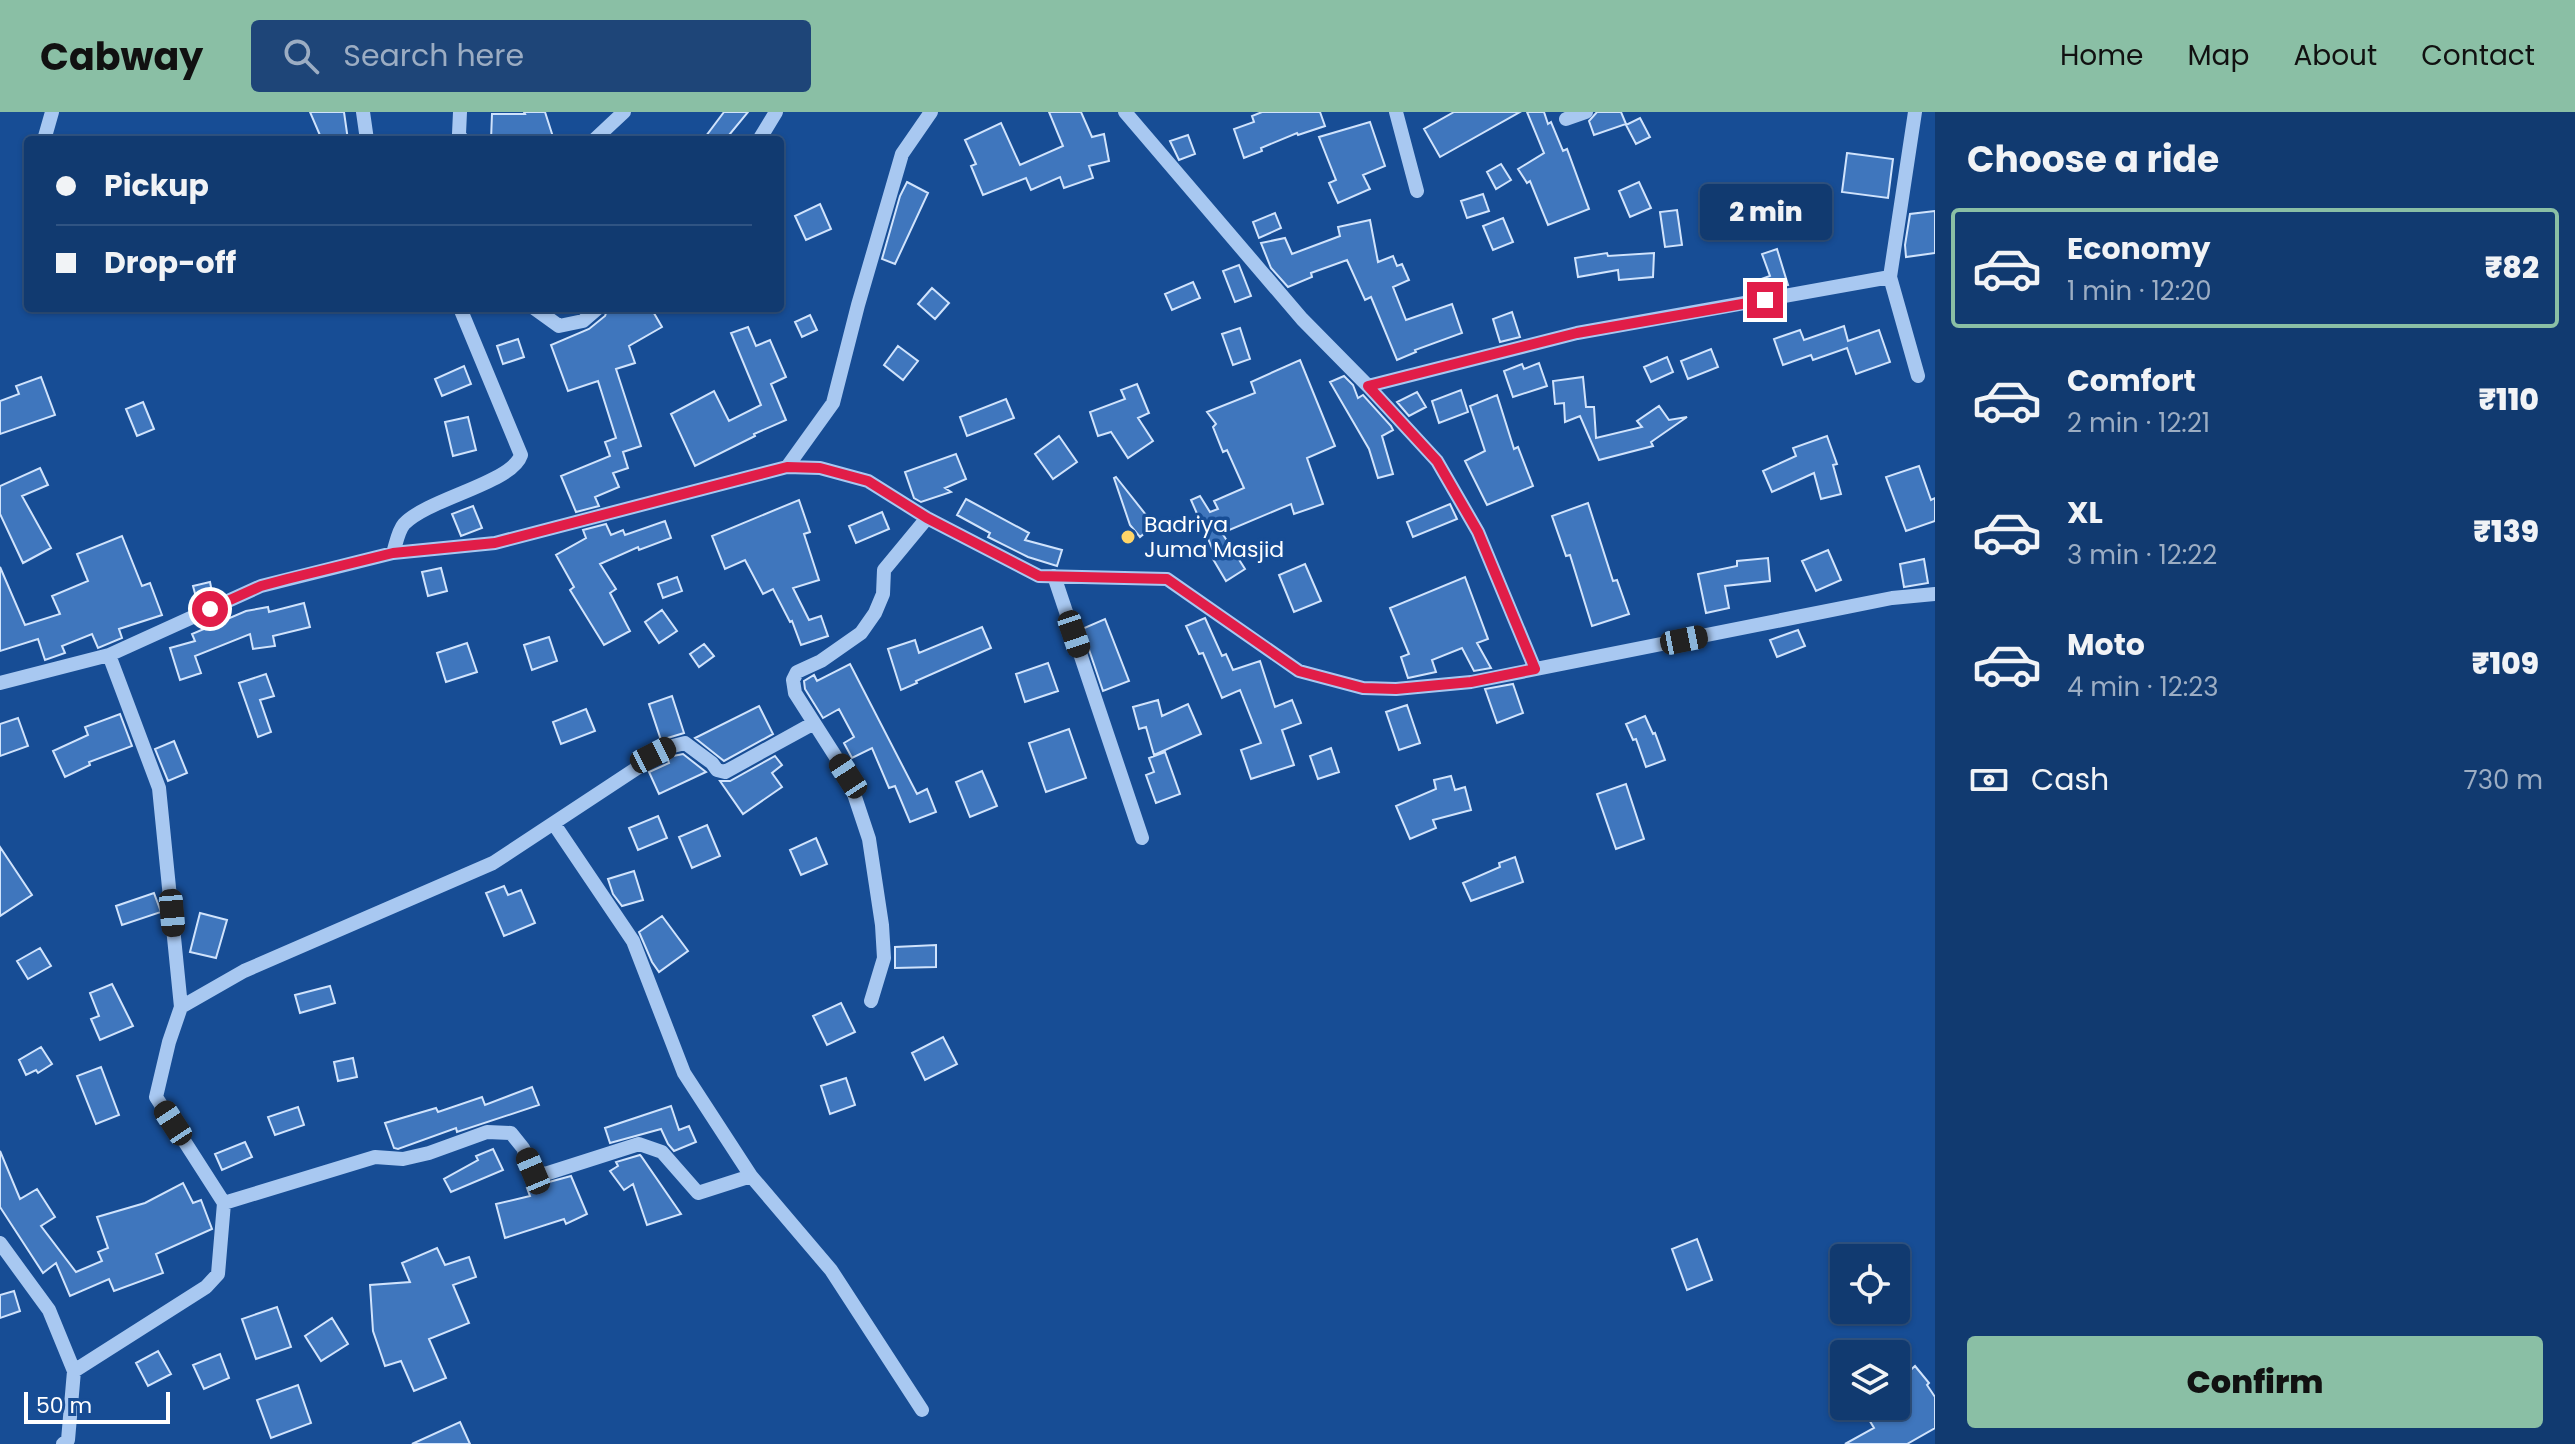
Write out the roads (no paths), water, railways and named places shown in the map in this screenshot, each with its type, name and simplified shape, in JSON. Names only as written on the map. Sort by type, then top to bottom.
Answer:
[{"type":"street","points":[[45,136],[52,112]]},
{"type":"street","points":[[363,112],[366,136]]},
{"type":"street","points":[[460,112],[460,136]]},
{"type":"street","points":[[598,136],[624,112]]},
{"type":"street","points":[[761,136],[776,112]]},
{"type":"street","points":[[787,467],[833,403],[902,154],[931,112]]},
{"type":"street","points":[[1125,112],[1302,319],[1437,461],[1478,532],[1535,669]]},
{"type":"street","points":[[1396,112],[1417,191]]},
{"type":"street","points":[[1566,119],[1586,112]]},
{"type":"street","points":[[1915,112],[1890,277],[1918,376]]},
{"type":"street","points":[[1368,386],[1577,333],[1890,277]]},
{"type":"street","points":[[393,553],[401,527],[414,516],[508,472],[519,463],[521,455],[462,312]]},
{"type":"street","points":[[540,312],[559,326],[583,321],[593,312]]},
{"type":"street","points":[[0,683],[109,655],[261,586],[393,553],[495,543],[787,467],[820,468],[868,481],[927,518],[1039,576],[1167,579],[1299,671],[1363,688],[1396,689],[1471,682],[1892,598],[1935,594]]},
{"type":"street","points":[[871,1001],[884,958],[869,839],[848,776],[795,693],[793,680],[797,672],[821,661],[861,633],[883,594],[884,570],[927,518]]},
{"type":"street","points":[[1054,576],[1142,838]]},
{"type":"street","points":[[74,1371],[206,1287],[218,1274],[224,1203],[156,1097],[181,1007],[159,788],[109,655]]},
{"type":"street","points":[[181,1007],[244,971],[493,863],[669,747],[685,743],[717,770],[725,772],[814,723]]},
{"type":"street","points":[[554,824],[633,941],[684,1073],[751,1176],[831,1270],[922,1410]]},
{"type":"street","points":[[224,1203],[375,1157],[403,1159],[429,1153],[487,1132],[511,1133],[523,1148],[533,1171],[545,1174],[639,1144],[662,1152],[698,1193],[751,1176]]},
{"type":"street","points":[[0,1243],[49,1310],[74,1371],[68,1440],[63,1444]]},
{"type":"place","name":"Badriya Juma Masjid","points":[[1128,537]]}]
